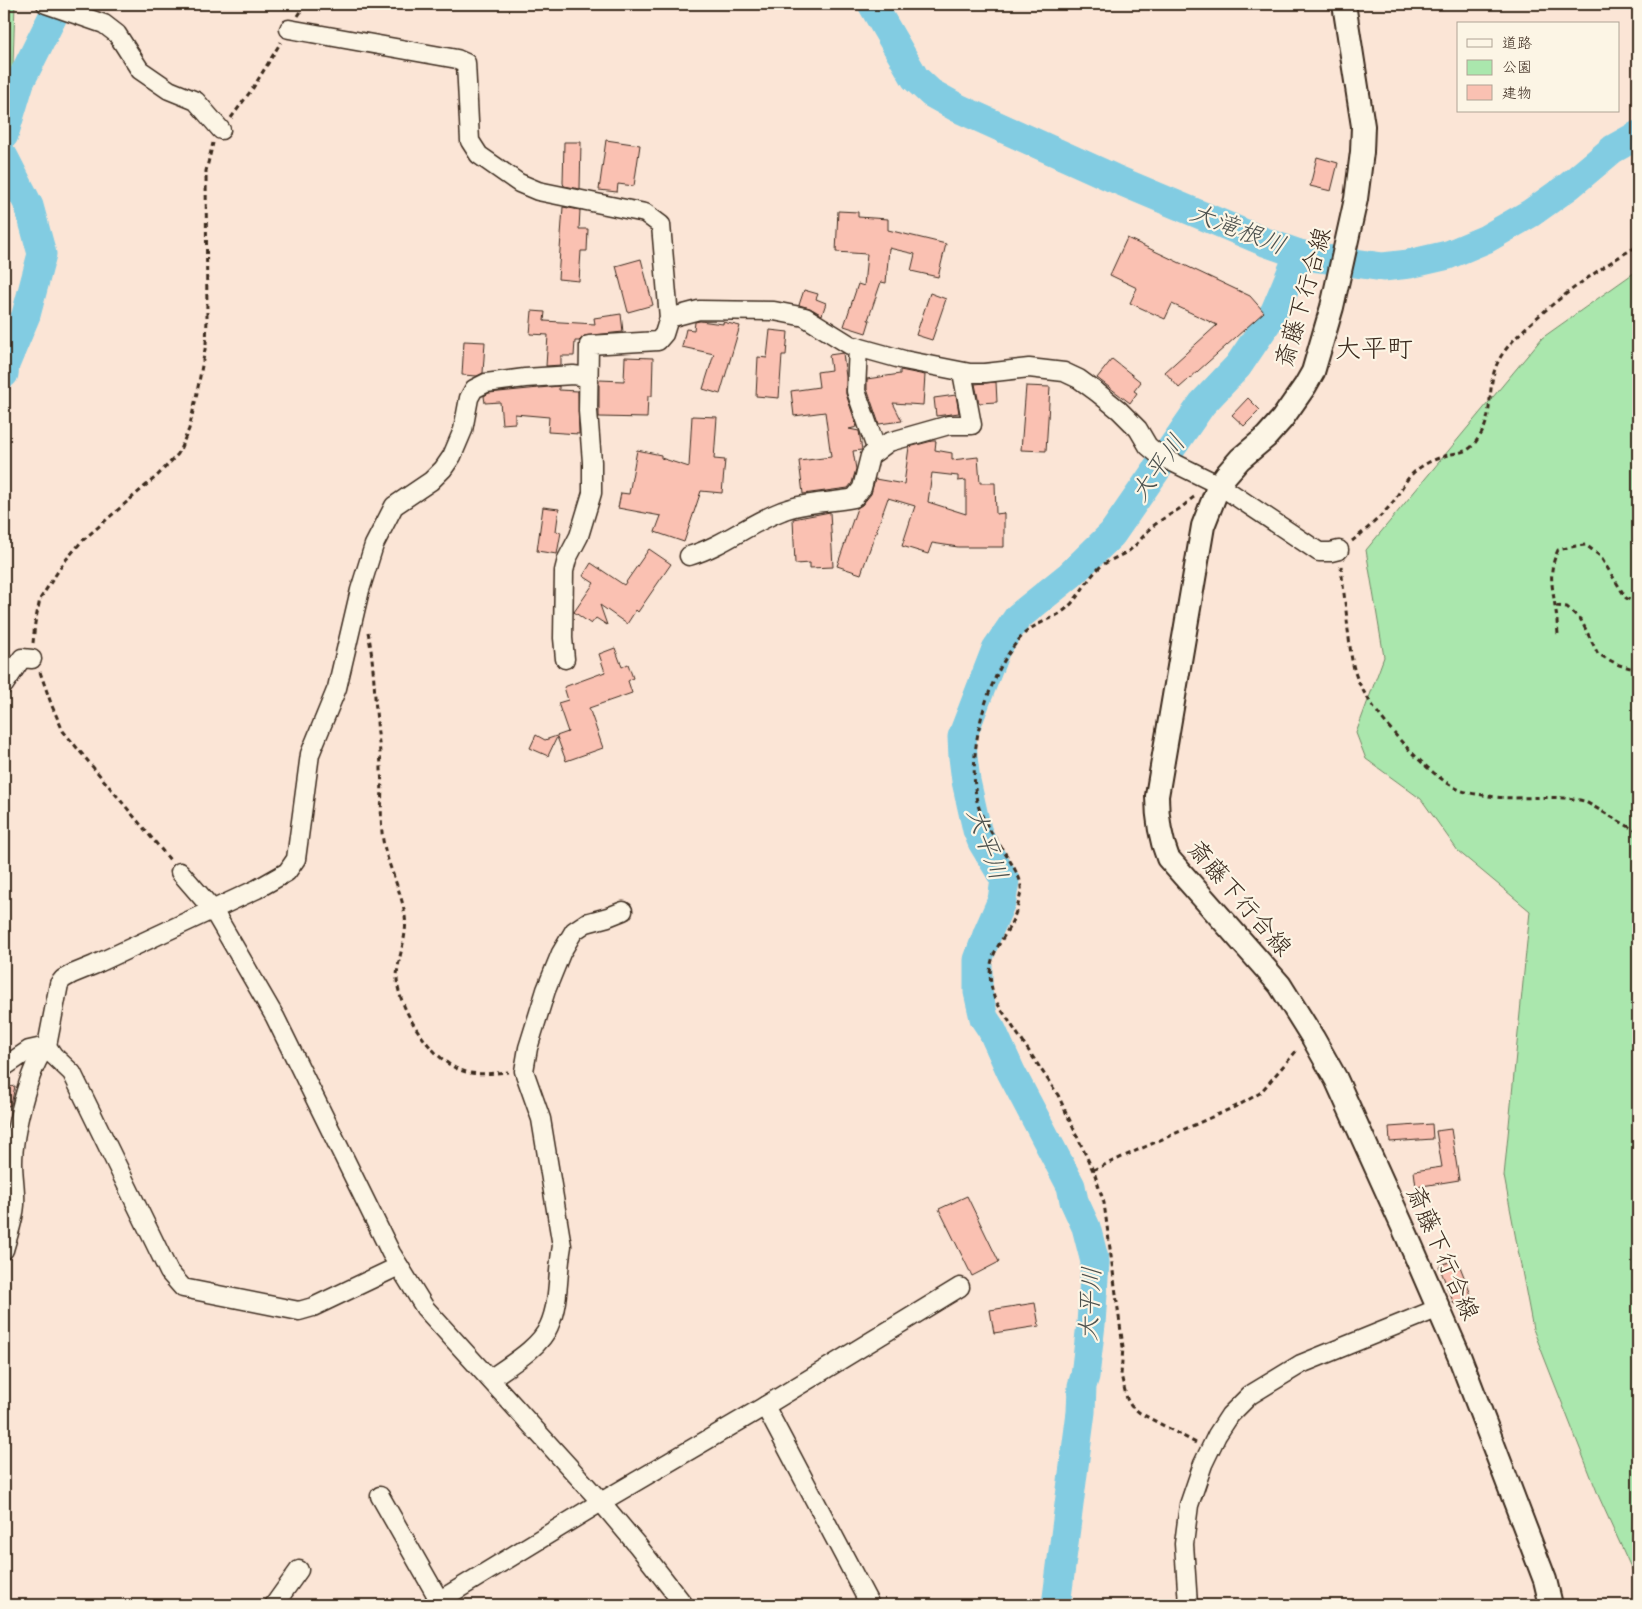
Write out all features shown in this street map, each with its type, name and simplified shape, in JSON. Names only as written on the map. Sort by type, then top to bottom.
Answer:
[{"type":"main road","name":"斎藤下行合線","points":[[1344,4],[1363,126],[1362,152],[1354,208],[1332,307],[1313,372],[1305,386],[1282,419],[1215,483],[1203,526],[1193,581],[1157,796],[1157,812],[1160,835],[1168,858],[1280,985],[1336,1079],[1460,1358],[1545,1580],[1551,1605]]},
{"type":"street","points":[[46,4],[104,24],[117,34],[140,70],[169,90],[196,101],[221,130]]},
{"type":"street","points":[[289,29],[457,59],[466,63],[470,141],[479,155],[519,183],[538,191],[646,213],[661,225],[669,318],[664,334],[658,341],[589,346],[588,411],[592,462],[592,493],[579,536],[567,559],[564,571],[563,638],[565,659]]},
{"type":"street","points":[[669,318],[699,310],[774,310],[805,316],[844,342],[858,348],[904,360],[962,372],[985,373],[1029,368],[1064,372],[1079,379],[1119,410],[1138,429],[1148,446],[1160,456],[1215,483],[1319,552],[1339,550]]},
{"type":"street","points":[[858,348],[856,391],[877,451]]},
{"type":"street","points":[[689,556],[707,550],[762,519],[783,510],[796,506],[854,498],[862,488],[870,456],[889,442],[949,424],[972,425],[962,372]]},
{"type":"street","points":[[4,1250],[12,1224],[15,1205],[13,1164],[18,1130],[30,1078],[40,1054],[47,1046],[59,984],[63,979],[213,910],[287,872],[296,859],[310,754],[337,688],[374,545],[394,506],[431,481],[452,456],[462,430],[474,388],[486,383],[525,378],[573,375],[588,377]]},
{"type":"street","points":[[4,685],[22,658],[32,659]]},
{"type":"street","points":[[180,872],[213,910],[275,1017],[399,1266],[425,1308],[600,1502],[638,1546],[684,1605]]},
{"type":"street","points":[[490,1379],[522,1356],[541,1339],[549,1326],[556,1304],[558,1267],[562,1246],[541,1119],[524,1071],[530,1040],[546,990],[561,953],[574,931],[586,923],[608,918],[623,911]]},
{"type":"street","points":[[4,1067],[29,1050],[47,1046]]},
{"type":"street","points":[[47,1046],[72,1072],[169,1272],[183,1288],[298,1311],[313,1307],[399,1266]]},
{"type":"street","points":[[380,1496],[438,1604],[600,1502],[765,1406],[960,1287]]},
{"type":"street","points":[[1188,1605],[1184,1544],[1188,1515],[1192,1497],[1210,1450],[1230,1415],[1250,1395],[1301,1364],[1439,1308]]},
{"type":"street","points":[[765,1406],[870,1605]]},
{"type":"street","points":[[274,1605],[299,1570]]},
{"type":"path","points":[[180,872],[62,731],[41,673],[32,659],[35,623],[40,599],[64,562],[82,541],[158,475],[178,454],[189,429],[206,344],[206,171],[212,146],[221,130],[253,88],[289,29]]},
{"type":"path","points":[[1638,246],[1623,254],[1568,293],[1528,327],[1506,349],[1496,364],[1487,424],[1478,439],[1468,450],[1430,461],[1417,469],[1409,476],[1392,504],[1364,532],[1339,550],[1351,652],[1356,676],[1371,706],[1418,759],[1438,777],[1461,790],[1501,798],[1550,797],[1576,799],[1584,801],[1638,832]]},
{"type":"path","points":[[1210,1450],[1140,1413],[1127,1400],[1121,1374],[1123,1347],[1104,1203],[1093,1170],[1058,1095],[994,1000],[989,974],[993,953],[1016,912],[1021,887],[1019,877],[1011,862],[981,815],[976,796],[976,744],[982,712],[995,677],[1025,634],[1042,621],[1067,609],[1098,569],[1130,550],[1156,523],[1178,510],[1215,483]]},
{"type":"path","points":[[1558,634],[1556,606],[1551,582],[1553,560],[1558,550],[1586,545],[1600,556],[1626,598],[1638,604]]},
{"type":"path","points":[[1556,606],[1567,607],[1581,620],[1598,654],[1619,665],[1638,670]]},
{"type":"path","points":[[353,621],[364,626],[368,631],[372,654],[382,771],[382,834],[392,872],[400,892],[405,916],[406,933],[401,949],[397,977],[398,987],[407,1012],[430,1046],[439,1056],[457,1069],[464,1072],[483,1074],[524,1071]]},
{"type":"path","points":[[1093,1170],[1239,1105],[1260,1093],[1300,1046],[1313,1038]]},
{"type":"green space","points":[[4,4],[15,4],[11,123],[4,126]]},
{"type":"green space","points":[[1638,270],[1638,1583],[1599,1497],[1533,1329],[1504,1176],[1530,911],[1458,851],[1421,799],[1366,759],[1356,733],[1384,657],[1366,550],[1542,338]]},
{"type":"building","points":[[606,140],[640,145],[634,186],[618,184],[617,192],[599,190]]},
{"type":"building","points":[[564,142],[581,142],[580,189],[564,186]]},
{"type":"building","points":[[1317,157],[1338,163],[1331,191],[1310,186]]},
{"type":"building","points":[[563,207],[580,210],[579,229],[588,229],[587,251],[581,251],[579,281],[558,279]]},
{"type":"building","points":[[838,211],[858,212],[858,217],[888,219],[888,230],[946,244],[938,277],[911,271],[915,254],[889,248],[886,283],[881,282],[868,320],[870,320],[866,333],[844,326],[858,284],[864,286],[867,254],[836,252]]},
{"type":"building","points":[[1127,238],[1250,296],[1264,312],[1179,388],[1165,372],[1217,325],[1172,304],[1165,319],[1130,303],[1137,288],[1110,275]]},
{"type":"building","points":[[641,259],[653,305],[628,312],[616,266]]},
{"type":"building","points":[[804,290],[818,294],[816,299],[826,303],[822,315],[810,308],[799,305]]},
{"type":"building","points":[[930,293],[946,299],[932,340],[916,335]]},
{"type":"building","points":[[532,311],[545,312],[544,321],[595,324],[594,318],[621,314],[623,332],[584,336],[579,341],[575,341],[574,356],[561,356],[561,365],[546,366],[548,335],[530,334]]},
{"type":"building","points":[[695,322],[723,324],[723,322],[740,326],[720,394],[703,389],[714,354],[682,347],[686,329],[694,330]]},
{"type":"building","points":[[770,330],[788,332],[786,355],[782,355],[779,398],[756,396],[758,357],[767,358]]},
{"type":"building","points":[[464,341],[485,342],[483,373],[477,376],[462,375]]},
{"type":"building","points":[[843,353],[846,394],[857,427],[849,429],[859,431],[862,450],[853,451],[856,469],[852,483],[848,488],[803,494],[799,461],[831,457],[825,412],[794,416],[791,391],[819,387],[817,372],[831,370],[829,355]]},
{"type":"building","points":[[625,357],[653,358],[652,396],[648,396],[647,418],[599,417],[599,380],[624,381]]},
{"type":"building","points":[[1112,359],[1141,382],[1134,391],[1137,393],[1130,403],[1097,378]]},
{"type":"building","points":[[900,370],[925,375],[923,405],[893,403],[902,421],[879,424],[867,389],[867,379],[900,374]]},
{"type":"building","points":[[996,382],[997,402],[979,403],[975,384]]},
{"type":"building","points":[[559,386],[559,390],[578,391],[579,434],[548,432],[549,417],[515,414],[515,423],[502,424],[500,402],[485,403],[484,396],[489,393]]},
{"type":"building","points":[[1026,386],[1050,387],[1046,451],[1021,450]]},
{"type":"building","points":[[956,395],[959,413],[936,416],[934,398]]},
{"type":"building","points":[[1248,398],[1260,410],[1244,426],[1232,415]]},
{"type":"building","points":[[692,416],[717,417],[714,459],[725,460],[722,493],[701,491],[684,542],[655,532],[661,516],[618,508],[621,493],[629,494],[637,450],[661,455],[661,458],[689,467]]},
{"type":"building","points":[[936,441],[935,450],[952,453],[952,460],[978,457],[980,483],[995,483],[996,514],[1004,513],[1004,547],[958,547],[932,543],[928,554],[902,546],[915,506],[888,498],[861,574],[837,566],[857,508],[871,494],[875,479],[904,484],[909,447]],"holes":[[[932,473],[958,476],[958,481],[966,480],[966,514],[928,502]]]},
{"type":"building","points":[[543,507],[559,509],[556,531],[561,532],[557,554],[537,551]]},
{"type":"building","points":[[830,512],[833,567],[810,568],[810,563],[795,564],[793,519]]},
{"type":"building","points":[[649,549],[671,564],[638,612],[636,610],[627,624],[600,605],[607,625],[596,618],[591,624],[574,612],[594,583],[583,576],[591,563],[624,585]]},
{"type":"building","points":[[615,648],[622,667],[628,664],[633,678],[628,681],[632,693],[589,708],[603,748],[566,761],[557,737],[548,756],[530,748],[536,735],[545,740],[568,732],[558,703],[568,700],[564,687],[605,672],[599,654]]},
{"type":"building","points":[[15,1086],[11,1105],[4,1107],[4,1088]]},
{"type":"building","points":[[1432,1124],[1433,1139],[1390,1142],[1389,1127]]},
{"type":"building","points":[[1451,1129],[1459,1180],[1416,1187],[1414,1171],[1442,1167],[1436,1131]]},
{"type":"building","points":[[967,1196],[999,1262],[972,1276],[939,1209]]},
{"type":"building","points":[[1457,1259],[1472,1297],[1454,1304],[1439,1266]]},
{"type":"building","points":[[1035,1303],[1039,1326],[994,1333],[990,1310]]},
{"type":"waterway","points":[[4,135],[20,82],[59,4]]},
{"type":"waterway","name":"大滝根川","points":[[872,4],[915,78],[931,93],[958,108],[1113,178],[1265,242],[1299,254],[1319,258],[1383,267],[1409,264],[1448,255],[1486,239],[1531,213],[1569,186],[1613,149],[1638,135]]},
{"type":"waterway","points":[[4,157],[29,206],[42,254],[26,315],[5,365],[4,374]]},
{"type":"waterway","name":"大平川","points":[[1056,1605],[1081,1412],[1082,1386],[1085,1376],[1091,1324],[1095,1262],[1086,1227],[1074,1201],[1071,1186],[1011,1072],[992,1030],[984,1018],[978,992],[978,960],[1002,900],[1005,880],[982,842],[977,830],[966,781],[962,737],[996,649],[1018,617],[1070,575],[1112,534],[1202,404],[1238,366],[1275,311],[1299,254]]},
{"type":"district","name":"大平町","points":[[1374,348]]}]
